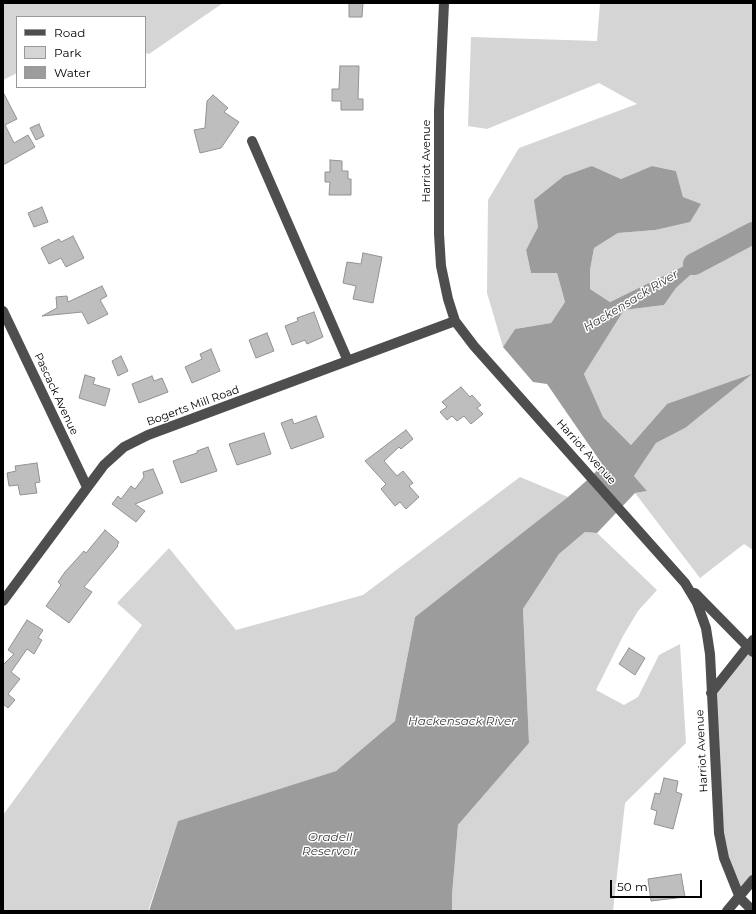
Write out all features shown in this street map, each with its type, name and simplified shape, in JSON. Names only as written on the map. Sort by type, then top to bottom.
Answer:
[{"type":"street","name":"Harriot Avenue","points":[[444,3],[439,111],[439,234],[441,266],[448,299],[455,321],[474,346],[621,509],[685,583],[697,603],[706,628],[710,654],[719,833],[724,858],[740,898],[753,911]]},
{"type":"street","points":[[252,141],[348,361]]},
{"type":"street","name":"Pascack Avenue","points":[[3,311],[86,487]]},
{"type":"street","name":"Bogerts Mill Road","points":[[3,601],[86,487],[104,465],[124,447],[148,435],[455,321]]},
{"type":"street","points":[[685,583],[751,646],[711,693]]},
{"type":"street","points":[[727,911],[740,898],[753,880]]},
{"type":"green space","points":[[3,3],[223,3],[149,54],[146,53],[146,16],[16,16],[16,74],[3,80]]},
{"type":"green space","points":[[600,3],[753,3],[753,550],[744,544],[700,578],[635,493],[647,491],[634,476],[656,443],[685,428],[667,404],[631,445],[603,417],[584,374],[624,310],[664,305],[676,288],[718,250],[610,302],[590,289],[590,270],[594,248],[618,233],[655,230],[683,197],[676,171],[652,166],[621,179],[592,166],[535,200],[538,227],[526,250],[531,273],[557,273],[565,302],[551,323],[515,329],[503,347],[487,293],[488,200],[519,148],[637,104],[599,83],[487,129],[468,126],[471,37],[597,41]]},
{"type":"green space","points":[[520,477],[568,497],[415,617],[395,721],[336,771],[178,821],[148,911],[3,911],[3,815],[142,625],[117,603],[169,548],[236,630],[363,595]]},
{"type":"green space","points":[[585,532],[597,533],[657,590],[638,611],[623,636],[596,690],[624,705],[638,697],[659,655],[680,644],[686,743],[625,803],[613,911],[452,911],[458,825],[529,743],[523,609],[559,554]]},
{"type":"green space","points":[[748,647],[753,652],[753,880],[740,898],[724,858],[711,693]]},
{"type":"water","name":"Oradell Reservoir","points":[[592,166],[621,179],[652,166],[676,171],[683,197],[701,204],[690,222],[655,230],[618,233],[594,248],[590,270],[590,289],[610,302],[719,249],[676,288],[664,305],[624,310],[584,374],[603,417],[631,445],[667,404],[752,374],[685,428],[656,443],[634,476],[647,491],[635,493],[597,533],[585,532],[559,554],[523,609],[529,743],[458,825],[452,911],[149,911],[178,821],[336,771],[395,721],[415,617],[568,497],[593,475],[602,464],[547,384],[533,382],[503,347],[515,329],[551,323],[565,302],[557,273],[531,273],[526,250],[538,227],[534,200],[564,176]]},
{"type":"building","points":[[349,3],[363,3],[362,17],[349,17]]},
{"type":"building","points":[[340,66],[359,66],[358,99],[363,99],[363,110],[341,110],[341,101],[332,101],[332,89],[339,89]]},
{"type":"building","points":[[3,92],[17,119],[5,125],[14,143],[28,135],[35,147],[3,165]]},
{"type":"building","points":[[213,95],[228,108],[224,112],[239,122],[221,148],[200,153],[194,130],[205,128],[207,101]]},
{"type":"building","points":[[39,124],[44,136],[36,140],[30,128]]},
{"type":"building","points":[[330,160],[342,161],[342,171],[348,171],[348,179],[351,179],[351,195],[329,195],[330,182],[325,182],[325,172],[330,172]]},
{"type":"building","points":[[42,207],[48,222],[34,227],[28,213]]},
{"type":"building","points":[[73,236],[84,258],[66,267],[61,258],[49,264],[41,248],[59,239],[61,242]]},
{"type":"building","points":[[363,253],[382,257],[373,303],[353,299],[356,286],[343,283],[347,262],[361,264]]},
{"type":"building","points":[[102,286],[107,296],[100,300],[108,314],[88,324],[82,312],[42,316],[57,308],[56,297],[67,296],[68,302]]},
{"type":"building","points":[[314,312],[323,337],[307,344],[305,340],[292,345],[285,326],[298,321],[297,318]]},
{"type":"building","points":[[267,333],[274,351],[256,358],[249,340]]},
{"type":"building","points":[[211,349],[220,371],[192,383],[185,367],[202,359],[200,354]]},
{"type":"building","points":[[121,356],[128,371],[118,376],[112,361]]},
{"type":"building","points":[[85,375],[95,378],[93,384],[110,389],[105,406],[79,398]]},
{"type":"building","points":[[152,376],[154,381],[162,378],[168,392],[139,403],[132,384]]},
{"type":"building","points":[[461,387],[470,397],[472,395],[481,405],[477,408],[483,414],[471,424],[464,416],[457,421],[452,416],[447,420],[440,412],[447,407],[442,402]]},
{"type":"building","points":[[316,416],[324,437],[291,449],[281,423],[292,419],[294,424]]},
{"type":"building","points":[[406,430],[413,439],[401,449],[399,447],[384,461],[397,476],[403,471],[413,483],[409,486],[419,497],[406,509],[400,502],[395,506],[381,489],[386,484],[365,461]]},
{"type":"building","points":[[264,433],[271,454],[237,465],[229,444]]},
{"type":"building","points":[[208,447],[217,471],[181,483],[173,461],[197,453],[197,451]]},
{"type":"building","points":[[37,463],[40,482],[35,483],[37,493],[20,495],[18,485],[9,486],[7,473],[16,471],[15,466]]},
{"type":"building","points":[[153,469],[163,493],[135,504],[145,511],[136,522],[112,504],[118,496],[121,499],[131,486],[135,489],[144,477],[143,472]]},
{"type":"building","points":[[105,530],[119,542],[117,545],[118,546],[84,587],[92,592],[69,623],[46,606],[61,585],[58,582],[65,572],[84,551],[86,553]]},
{"type":"building","points":[[27,620],[43,630],[38,638],[42,640],[34,654],[27,649],[11,672],[20,679],[8,694],[15,700],[8,708],[3,704],[3,665],[14,654],[8,650]]},
{"type":"building","points":[[629,648],[645,658],[635,675],[619,664]]},
{"type":"building","points":[[664,778],[678,781],[676,792],[682,794],[673,829],[654,824],[657,811],[651,809],[655,793],[660,794]]},
{"type":"building","points":[[681,874],[685,897],[651,901],[648,879]]},
{"type":"waterway","name":"Hackensack River","points":[[694,264],[753,233]]}]
